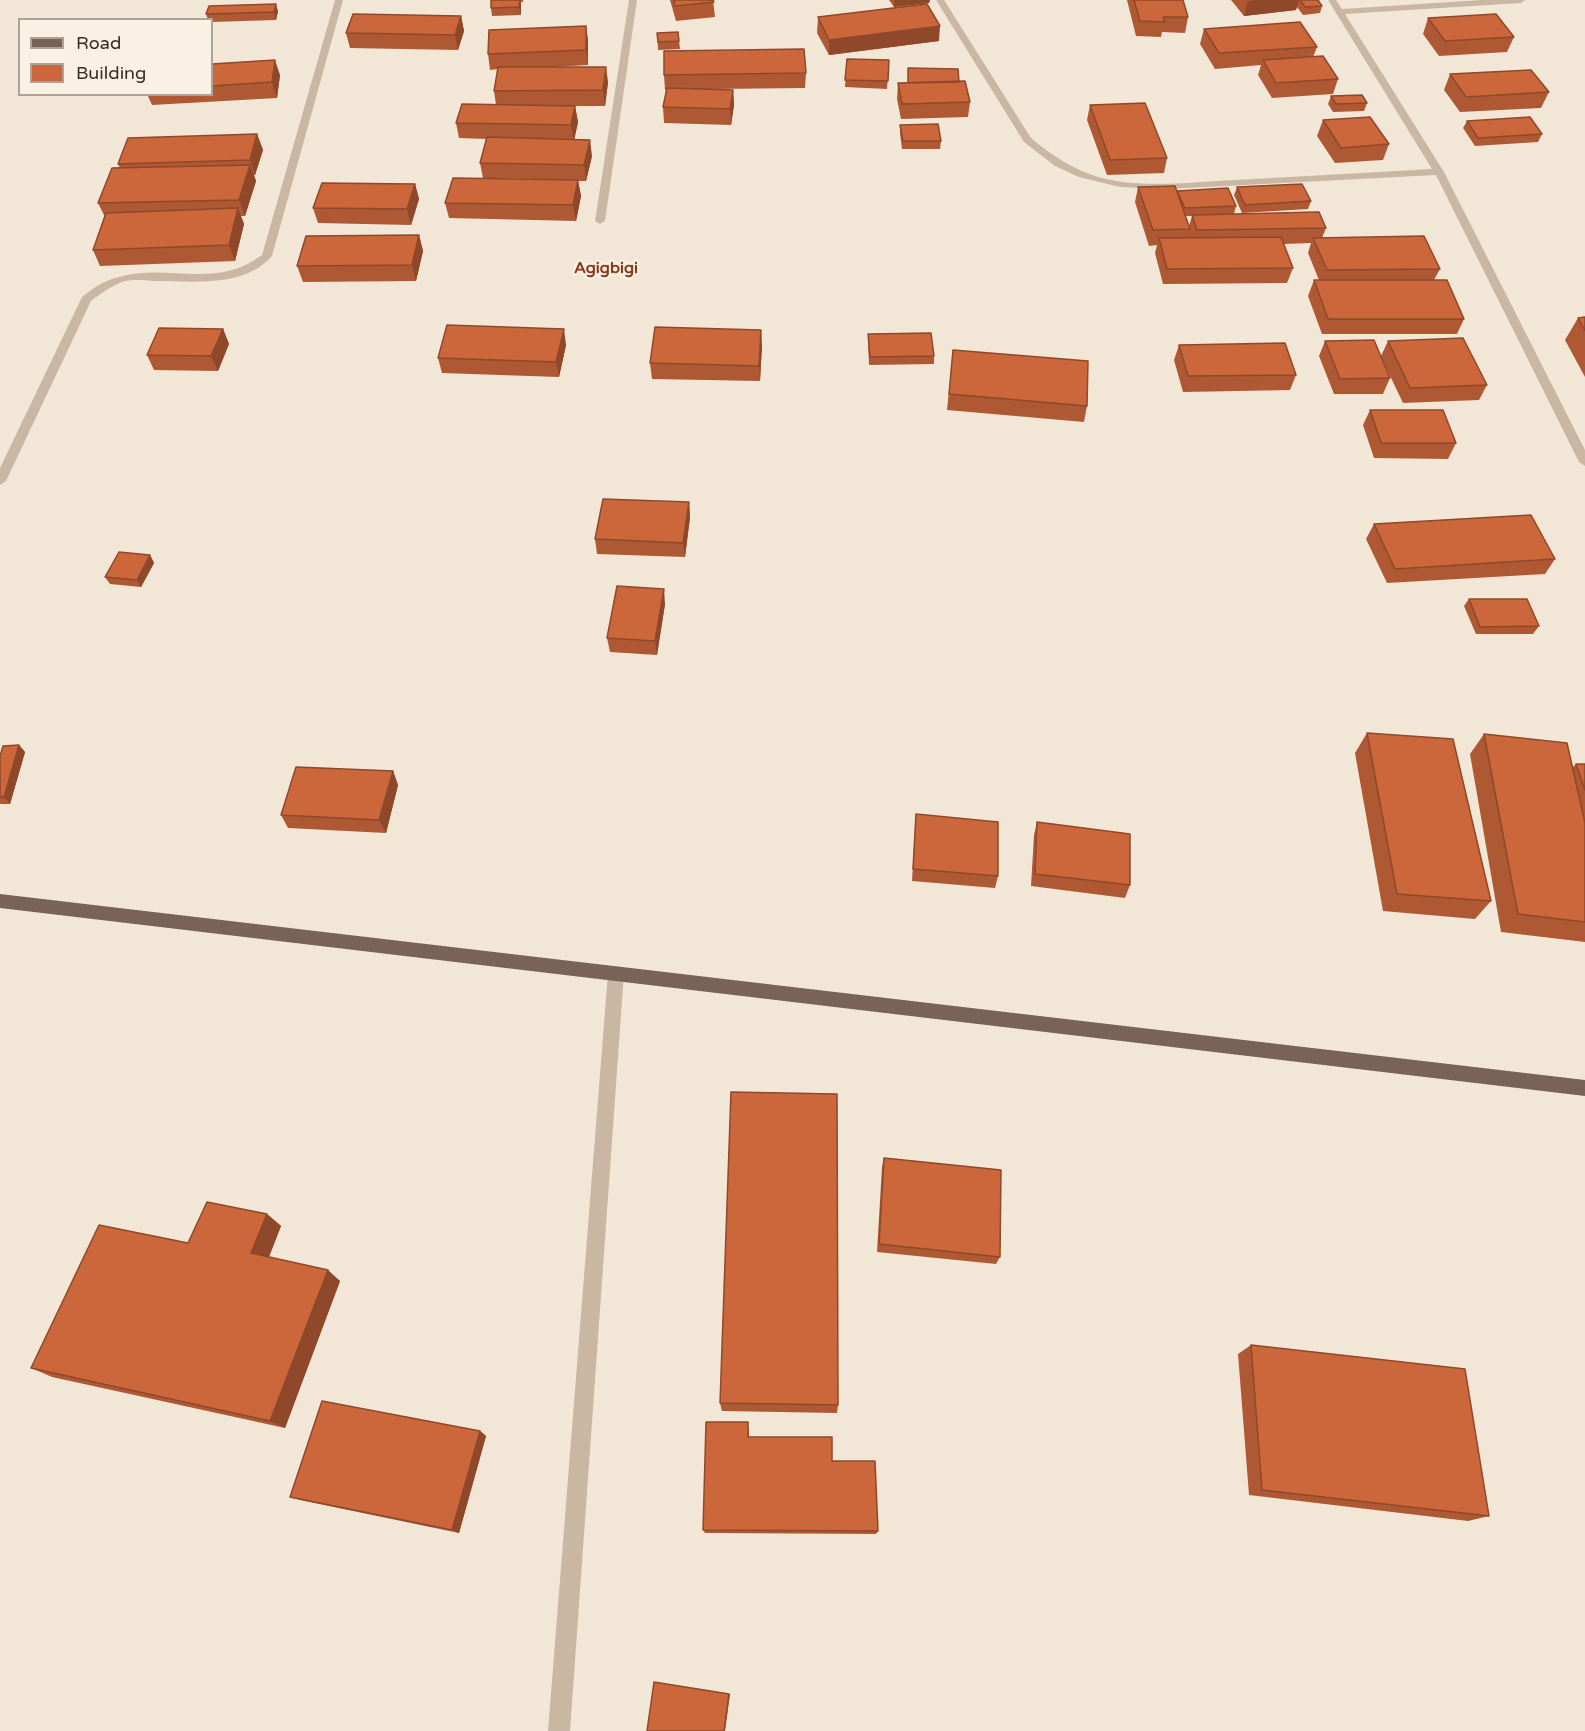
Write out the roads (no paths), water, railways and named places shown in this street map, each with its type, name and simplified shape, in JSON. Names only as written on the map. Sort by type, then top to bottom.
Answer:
[{"type":"main road","points":[[0,901],[1585,1088]]},
{"type":"street","points":[[0,481],[86,299],[114,282],[127,278],[187,279],[241,272],[257,266],[267,256],[339,0]]},
{"type":"street","points":[[600,221],[633,0]]},
{"type":"street","points":[[940,0],[1027,140],[1043,155],[1059,165],[1088,177],[1119,184],[1178,186],[1439,171]]},
{"type":"street","points":[[1332,0],[1439,171],[1585,462]]},
{"type":"street","points":[[1340,12],[1521,0]]},
{"type":"street","points":[[559,1731],[616,973]]},
{"type":"district","name":"Agigbigi","points":[[606,269]]}]
